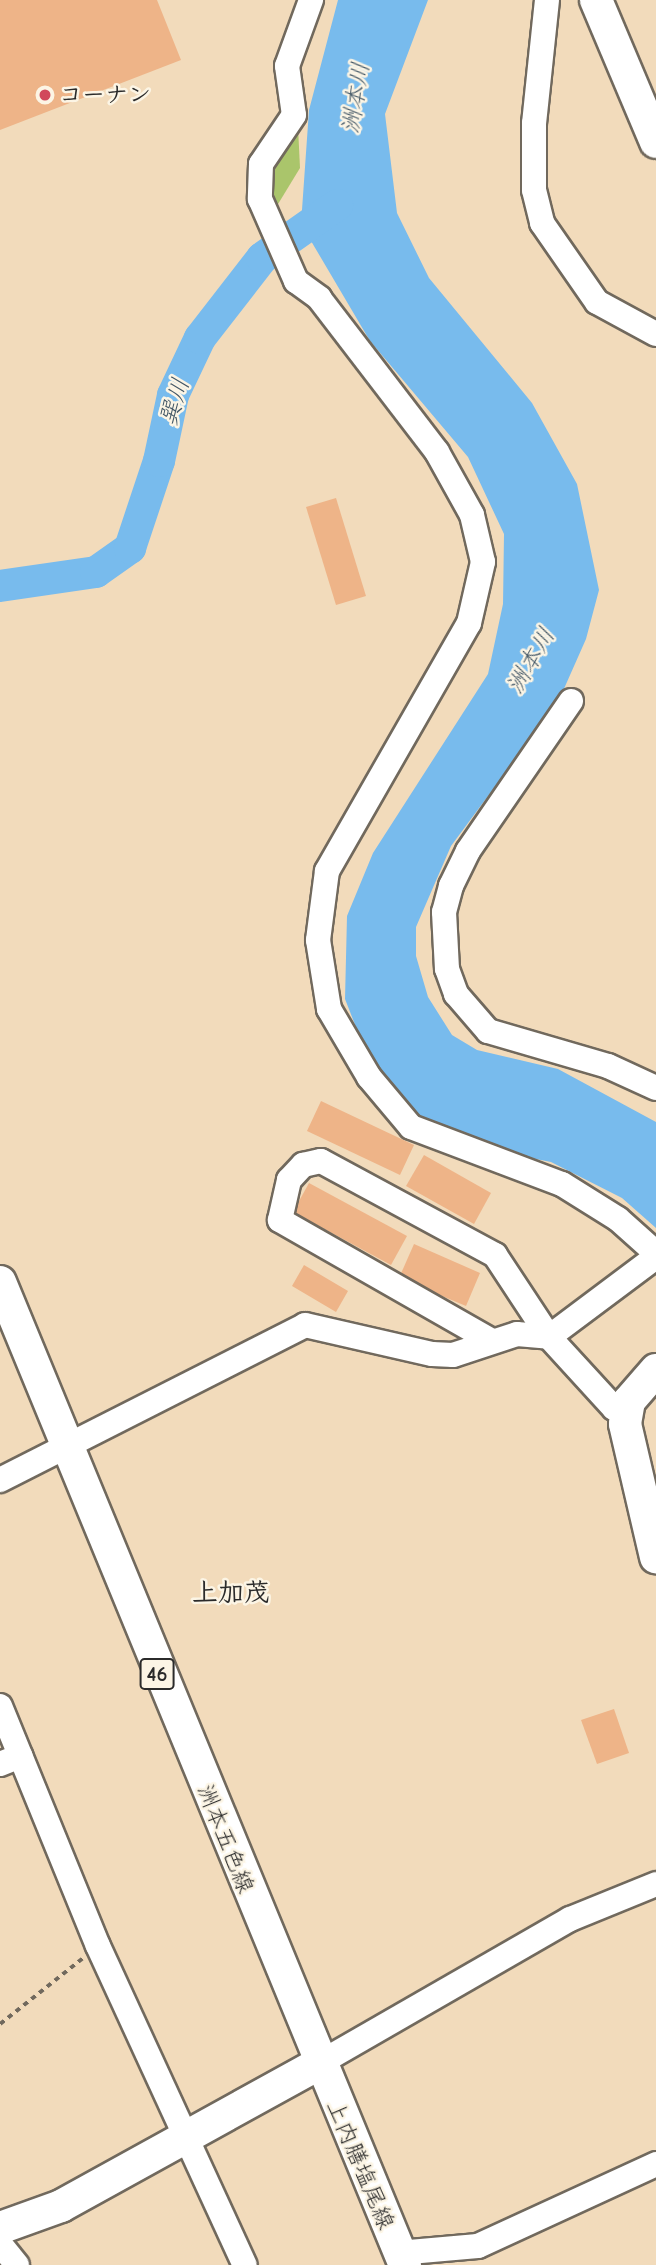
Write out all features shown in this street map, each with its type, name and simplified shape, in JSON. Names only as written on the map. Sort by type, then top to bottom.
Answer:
[{"type":"main road","points":[[596,0],[656,142]]},
{"type":"main road","name":"洲本五色線","points":[[0,1282],[65,1452],[318,2064]]},
{"type":"main road","points":[[656,1370],[626,1412],[628,1449],[656,1557]]},
{"type":"main road","points":[[0,2228],[61,2206],[183,2141],[318,2064]]},
{"type":"main road","name":"上内膳塩尾線","points":[[318,2064],[401,2259]]},
{"type":"street","points":[[0,1480],[65,1452],[268,1339],[305,1325],[432,1354],[453,1355],[490,1340],[549,1337],[656,1255],[610,1213],[562,1184],[411,1127],[369,1077],[329,1009],[318,940],[327,871],[469,623],[483,562],[472,515],[437,452],[319,298],[296,281],[260,199],[261,164],[294,115],[287,66],[311,0]]},
{"type":"street","points":[[547,0],[534,122],[534,190],[542,223],[597,302],[656,334]]},
{"type":"street","points":[[571,701],[468,851],[444,912],[447,969],[456,994],[488,1031],[608,1066],[656,1088]]},
{"type":"street","points":[[490,1340],[280,1220],[289,1180],[303,1165],[321,1161],[495,1255],[549,1337],[614,1408],[626,1412]]},
{"type":"street","points":[[0,1706],[10,1760],[98,1946],[183,2141],[245,2265]]},
{"type":"street","points":[[318,2064],[570,1919],[656,1884]]},
{"type":"street","points":[[401,2259],[478,2246],[656,2164]]},
{"type":"street","points":[[0,2244],[17,2265]]},
{"type":"path","points":[[0,2024],[98,1946]]},
{"type":"green space","points":[[298,127],[300,168],[275,209],[268,168]]},
{"type":"water","name":"洲本川","points":[[338,0],[428,0],[385,114],[397,213],[429,278],[532,403],[577,484],[599,590],[586,639],[559,700],[451,846],[416,927],[416,956],[428,997],[452,1035],[477,1050],[558,1069],[656,1122],[656,1228],[622,1198],[551,1162],[506,1153],[426,1122],[398,1098],[368,1058],[345,999],[347,916],[373,853],[488,674],[503,604],[504,534],[468,457],[370,341],[301,224],[309,110]]},
{"type":"building","name":"コーナン","points":[[0,0],[157,0],[181,60],[0,130]]},
{"type":"building","points":[[336,498],[366,596],[336,605],[306,507]]},
{"type":"building","points":[[321,1101],[414,1145],[400,1175],[307,1131]]},
{"type":"building","points":[[424,1155],[491,1193],[474,1224],[406,1186]]},
{"type":"building","points":[[309,1183],[407,1236],[391,1265],[293,1212]]},
{"type":"building","points":[[414,1244],[480,1273],[466,1306],[399,1278]]},
{"type":"building","points":[[304,1265],[348,1291],[336,1312],[292,1286]]},
{"type":"building","points":[[614,1709],[629,1753],[597,1764],[581,1720]]},
{"type":"waterway","name":"巽川","points":[[0,586],[96,572],[130,548],[159,461],[173,395],[200,338],[262,258],[337,205]]},
{"type":"place","name":"コーナン","points":[[45,95]]},
{"type":"district","name":"上加茂","points":[[231,1594]]}]
